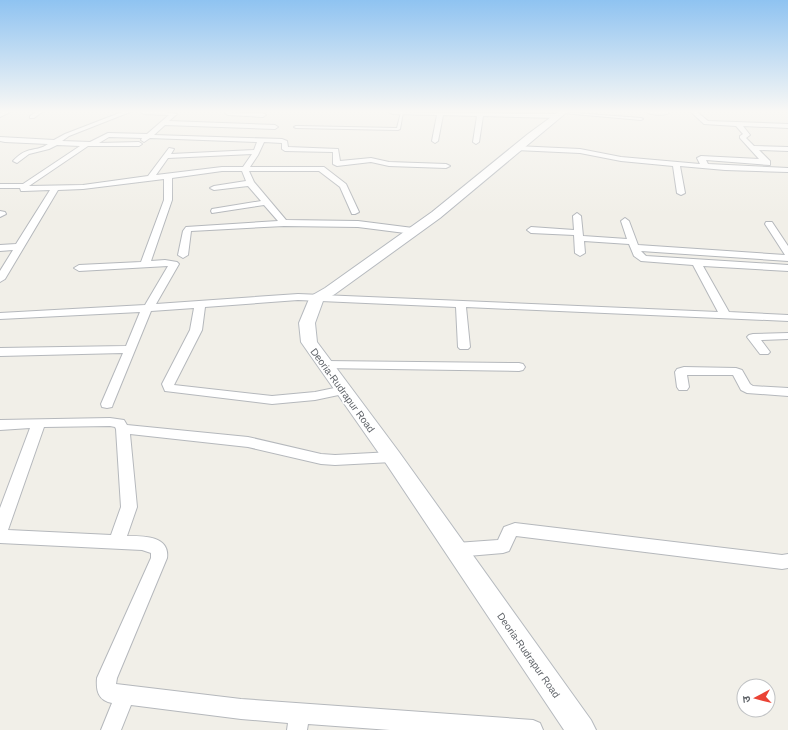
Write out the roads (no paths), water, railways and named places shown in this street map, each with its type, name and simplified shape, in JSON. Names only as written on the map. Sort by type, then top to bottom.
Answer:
[{"type":"main road","points":[[316,299],[330,291],[436,215],[518,146]]},
{"type":"main road","name":"Deoria-Rudrapur Road","points":[[316,299],[307,323],[309,342],[392,457],[580,730]]},
{"type":"street","points":[[16,161],[27,152],[49,146]]},
{"type":"street","points":[[0,186],[25,186],[86,146]]},
{"type":"street","points":[[150,179],[174,146]]},
{"type":"street","points":[[245,169],[259,146]]},
{"type":"street","points":[[285,146],[285,149],[336,150],[336,163],[339,164],[371,160],[385,164],[446,166]]},
{"type":"street","points":[[516,148],[580,152],[614,158],[725,168],[788,170]]},
{"type":"street","points":[[753,148],[788,149]]},
{"type":"street","points":[[753,148],[774,170]]},
{"type":"street","points":[[167,156],[256,152]]},
{"type":"street","points":[[705,166],[700,158],[765,161]]},
{"type":"street","points":[[676,164],[680,194]]},
{"type":"street","points":[[245,169],[250,183],[284,223]]},
{"type":"street","points":[[25,186],[24,189],[83,187],[222,170],[324,170],[343,186],[355,212]]},
{"type":"street","points":[[145,264],[168,200],[168,177]]},
{"type":"street","points":[[214,188],[250,183]]},
{"type":"street","points":[[0,280],[55,188]]},
{"type":"street","points":[[215,211],[267,202]]},
{"type":"street","points":[[577,216],[580,253]]},
{"type":"street","points":[[624,221],[639,257],[644,259],[788,268]]},
{"type":"street","points":[[182,255],[186,231],[189,229],[284,223],[358,224],[413,231]]},
{"type":"street","points":[[769,224],[788,253]]},
{"type":"street","points":[[531,230],[579,235],[634,245],[788,258]]},
{"type":"street","points":[[0,248],[20,247]]},
{"type":"street","points":[[696,262],[726,316]]},
{"type":"street","points":[[79,268],[145,264],[174,264],[148,308],[107,404]]},
{"type":"street","points":[[0,326],[4,316],[148,308],[298,297],[316,299],[788,318]]},
{"type":"street","points":[[200,304],[196,330],[168,384],[169,388],[276,400],[315,396],[344,390]]},
{"type":"street","points":[[461,305],[464,347]]},
{"type":"street","points":[[765,318],[784,336]]},
{"type":"street","points":[[764,352],[753,337],[784,336]]},
{"type":"street","points":[[0,352],[130,349]]},
{"type":"street","points":[[325,365],[519,367]]},
{"type":"street","points":[[683,387],[680,375],[681,372],[684,371],[732,371],[738,373],[745,387],[751,390],[788,392]]},
{"type":"street","points":[[0,425],[39,423],[119,423],[124,429],[129,507],[117,542]]},
{"type":"street","points":[[2,520],[39,423]]},
{"type":"street","points":[[124,429],[248,442],[321,459],[335,460],[392,457]]},
{"type":"street","points":[[456,550],[502,546],[507,534],[515,529],[782,562],[788,561]]},
{"type":"street","points":[[0,536],[142,543],[155,546],[160,550],[159,558],[107,678],[106,688],[110,693],[241,708],[298,722],[533,730]]},
{"type":"street","points":[[111,730],[125,695]]}]
